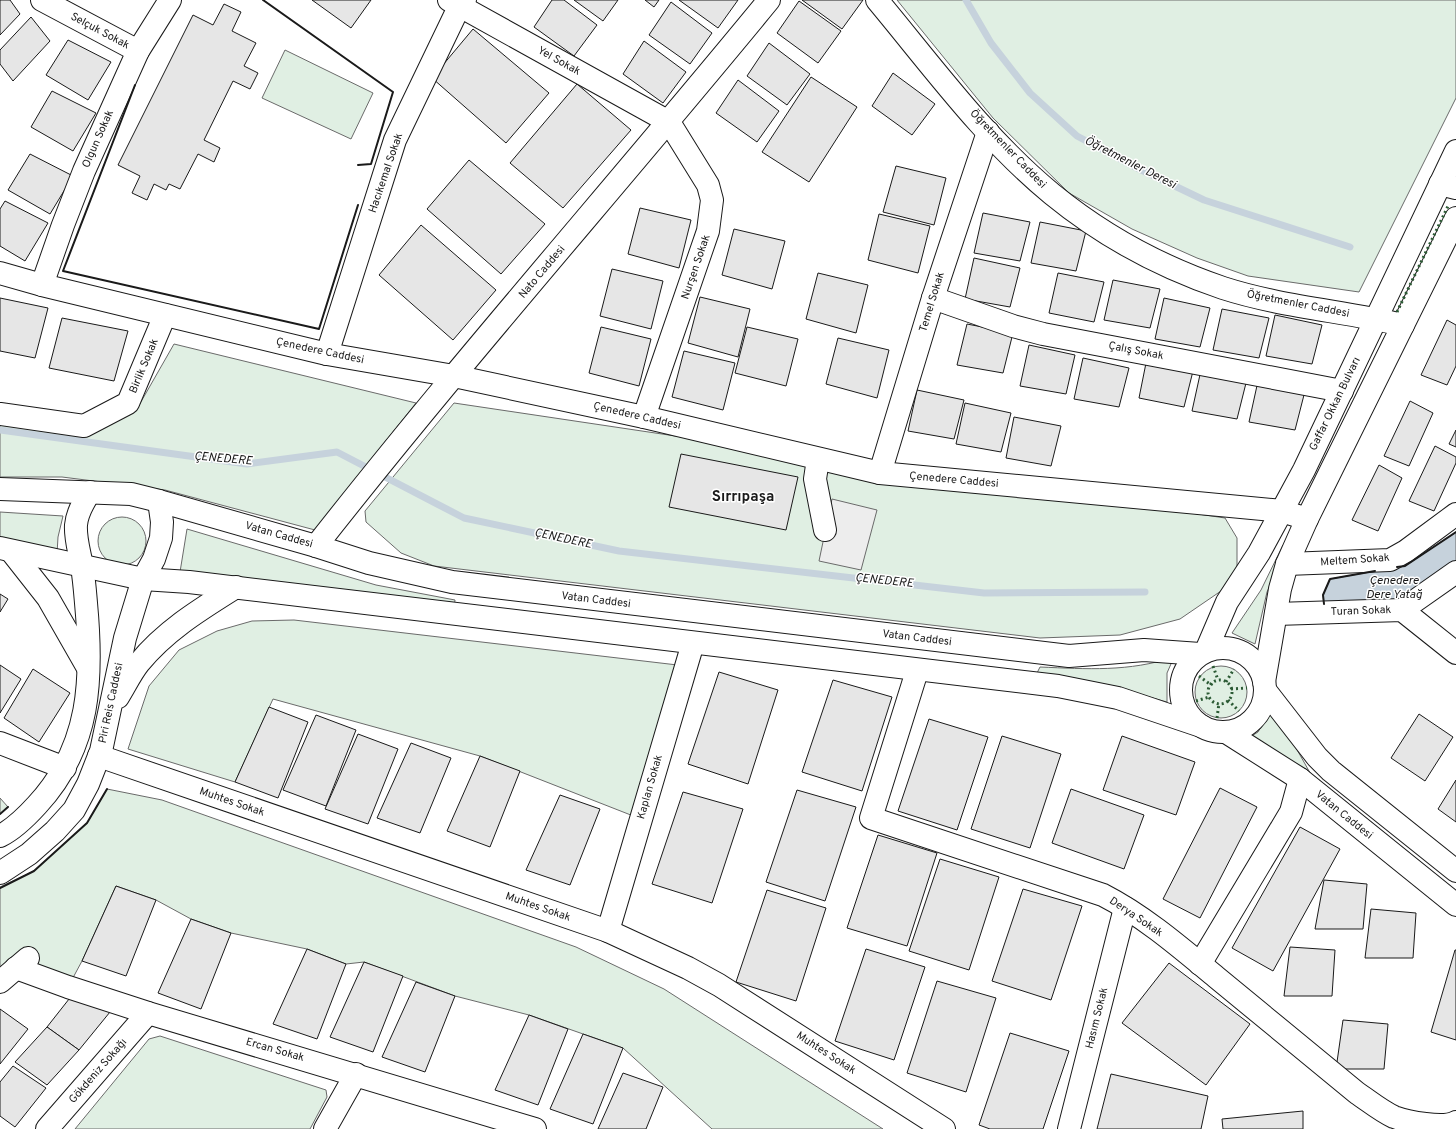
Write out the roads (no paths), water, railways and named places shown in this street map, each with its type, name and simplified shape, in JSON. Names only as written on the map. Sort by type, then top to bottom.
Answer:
[{"type":"street","name":"Selçuk Sokak","points":[[42,0],[138,52]]},
{"type":"street","name":"Olgun Sokak","points":[[42,285],[63,224],[84,171],[138,52],[170,0]]},
{"type":"street","name":"Nato Caddesi","points":[[316,546],[384,460],[669,122],[769,0]]},
{"type":"street","name":"Öğretmenler Caddesi","points":[[877,0],[988,132],[1025,170],[1078,214],[1136,250],[1169,266],[1224,288],[1273,302],[1376,319],[1403,325]]},
{"type":"street","name":"Yel Sokak","points":[[458,2],[669,122]]},
{"type":"street","name":"Hacıkemal Sokak","points":[[327,354],[371,188],[395,140],[458,2]]},
{"type":"street","name":"Nurşen Sokak","points":[[644,417],[708,231],[711,215],[712,200],[708,185],[669,122]]},
{"type":"street","name":"Temel Sokak","points":[[880,473],[933,298],[988,132]]},
{"type":"street","name":"Gaffar Okkan Bulvarı","points":[[1203,653],[1227,602],[1260,553],[1342,391],[1376,319],[1448,186],[1456,151]]},
{"type":"street","points":[[1226,732],[1239,729],[1250,722],[1258,713],[1264,702],[1265,686],[1280,589],[1288,564],[1308,520],[1456,218]]},
{"type":"street","name":"Çenedere Caddesi","points":[[0,273],[42,285],[327,354],[454,376],[644,417],[880,473],[1282,511],[1308,520]]},
{"type":"street","name":"Çalış Sokak","points":[[933,298],[1013,326],[1043,334],[1342,391]]},
{"type":"street","name":"Birlik Sokak","points":[[0,414],[84,426],[128,403],[165,315]]},
{"type":"street","points":[[818,459],[815,479],[826,530]]},
{"type":"street","name":"Vatan Caddesi","points":[[0,489],[131,494],[160,500],[369,563],[452,582],[1069,656],[1144,650],[1203,653],[1225,648],[1243,652],[1253,660],[1261,670],[1265,686],[1317,757],[1331,772],[1456,871]]},
{"type":"street","points":[[0,836],[31,811],[51,790],[65,768],[80,732],[88,698],[90,638],[82,566],[77,544],[76,524],[81,508],[90,492]]},
{"type":"street","name":"Piri Reis Caddesi","points":[[0,873],[29,854],[55,831],[74,810],[88,784],[99,756],[111,708],[125,638],[143,579],[154,559],[161,538],[162,522],[160,500]]},
{"type":"street","name":"Meltem Sokak","points":[[1288,564],[1390,560],[1456,514]]},
{"type":"street","points":[[5,549],[48,598],[89,670]]},
{"type":"street","name":"Vatan Caddesi","points":[[5,549],[143,579],[236,587],[917,671],[1058,686],[1147,706],[1213,731],[1226,732],[1300,779],[1456,905]]},
{"type":"street","points":[[1402,610],[1456,572]]},
{"type":"street","points":[[111,708],[138,663],[164,636],[192,615],[236,587]]},
{"type":"street","name":"Turan Sokak","points":[[1276,614],[1402,610],[1456,653]]},
{"type":"street","name":"Kaplan Sokak","points":[[608,931],[693,643]]},
{"type":"street","points":[[1201,726],[1187,710],[1181,690],[1183,677],[1190,664],[1203,653]]},
{"type":"street","name":"Derya Sokak","points":[[917,671],[870,818],[1103,895],[1125,908],[1200,964],[1357,1093],[1383,1111],[1408,1120],[1443,1126],[1456,1122]]},
{"type":"street","points":[[0,743],[65,768]]},
{"type":"street","name":"Muhtes Sokak","points":[[99,756],[608,931],[688,968],[719,985],[944,1129]]},
{"type":"street","points":[[1200,964],[1291,812],[1300,779]]},
{"type":"street","name":"Hasım Sokak","points":[[1069,1129],[1125,908]]},
{"type":"street","name":"Ercan Sokak","points":[[0,982],[22,963],[68,988],[535,1129]]},
{"type":"street","name":"Gökdeniz Sokağı","points":[[47,1129],[148,1013]]},
{"type":"street","points":[[326,1129],[356,1074]]},
{"type":"water","name":"Çenedere Dere Yatağ","points":[[1456,532],[1456,566],[1401,606],[1324,605],[1323,595],[1330,579],[1405,566]]},
{"type":"waterway","name":"Öğretmenler Deresi","points":[[966,0],[991,43],[1030,93],[1077,136],[1133,166],[1204,200],[1350,247]]},
{"type":"waterway","name":"ÇENEDERE","points":[[0,430],[247,464],[337,452],[464,518],[619,551],[984,593],[1145,592]]},
{"type":"district","name":"Sırrıpaşa","points":[[743,497]]}]
